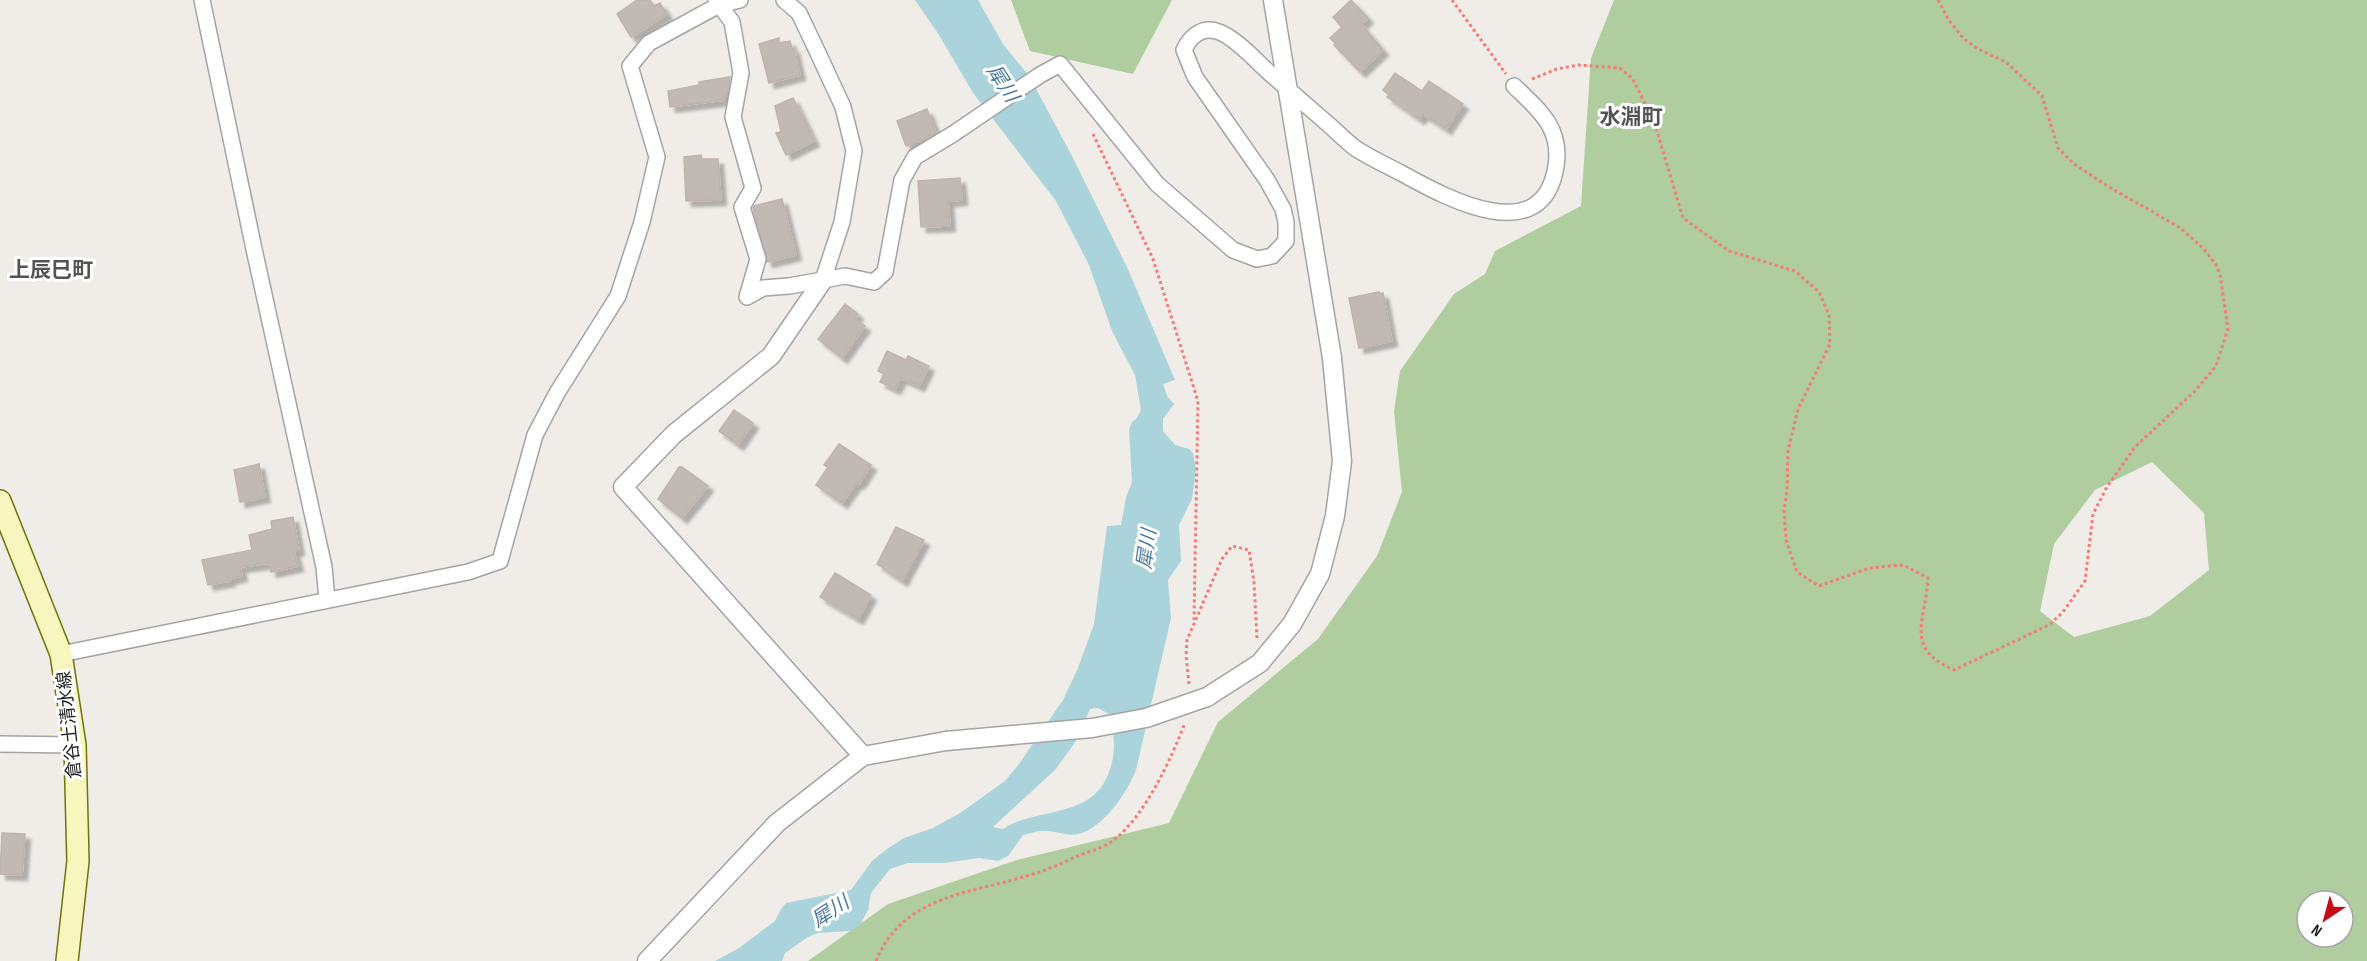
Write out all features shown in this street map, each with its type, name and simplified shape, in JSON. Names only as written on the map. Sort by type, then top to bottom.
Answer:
[{"type":"main road","name":"倉谷土清水線","points":[[0,501],[61,654],[75,745],[78,861],[67,961]]},
{"type":"street","points":[[202,0],[324,567],[327,600]]},
{"type":"street","points":[[61,654],[468,572],[500,561],[535,435],[557,393],[618,296],[642,222],[657,157],[630,66],[649,43],[718,2],[740,0]]},
{"type":"street","points":[[784,0],[799,14],[843,107],[854,151],[842,222],[824,280],[771,356],[674,435],[623,487],[863,756]]},
{"type":"street","points":[[647,961],[777,823],[863,756],[946,741],[1092,728],[1146,718],[1207,698],[1260,663],[1292,624],[1320,574],[1335,516],[1342,461],[1332,358],[1273,0]]},
{"type":"street","points":[[718,2],[732,22],[741,73],[733,117],[753,188],[742,207],[758,259],[747,297],[763,288],[845,276],[874,282],[885,272],[902,180],[915,157],[1060,64],[1157,184],[1233,250],[1257,259],[1272,256],[1286,241],[1283,209],[1267,180],[1195,76],[1185,50],[1189,40],[1202,30],[1217,31],[1243,48],[1355,148],[1432,190],[1464,204],[1474,208],[1507,213],[1527,209],[1545,197],[1554,178],[1558,152],[1551,124],[1514,86]]},
{"type":"street","points":[[0,744],[75,745]]},
{"type":"path","points":[[1452,0],[1514,86],[1557,69],[1578,66],[1620,68],[1632,78],[1654,121],[1683,218],[1729,251],[1795,271],[1820,292],[1829,315],[1830,344],[1798,409],[1788,451],[1785,530],[1797,572],[1820,586],[1869,568],[1903,565],[1928,578],[1919,632],[1924,649],[1938,663],[1954,670],[2049,625],[2063,612],[2085,581],[2094,514],[2107,487],[2135,447],[2195,392],[2216,366],[2228,329],[2220,274],[2204,249],[2179,227],[2074,164],[2058,148],[2042,96],[2006,62],[1978,49],[1964,38],[1948,19],[1938,0]]},
{"type":"path","points":[[1091,129],[1153,259],[1198,401],[1194,621]]},
{"type":"path","points":[[1189,688],[1187,640],[1222,559],[1232,546],[1249,550],[1254,582],[1260,663]]},
{"type":"path","points":[[876,961],[893,931],[910,916],[941,900],[978,887],[1036,873],[1113,841],[1126,829],[1150,795],[1185,722]]},
{"type":"green space","points":[[1011,0],[1172,0],[1133,74],[1030,51]]},
{"type":"green space","points":[[1614,0],[2367,0],[2367,961],[808,961],[888,904],[1017,860],[1169,823],[1218,722],[1318,639],[1377,556],[1402,492],[1394,411],[1400,371],[1454,294],[1485,274],[1495,251],[1581,206],[1591,58]],"holes":[[[2152,462],[2204,513],[2209,570],[2150,616],[2074,637],[2040,611],[2054,544],[2095,490]]]},
{"type":"water","name":"犀川","points":[[915,0],[978,0],[1003,44],[1029,76],[1071,154],[1127,267],[1175,380],[1163,384],[1167,396],[1174,404],[1163,419],[1163,431],[1175,445],[1189,449],[1193,453],[1196,470],[1192,499],[1179,525],[1181,561],[1168,580],[1171,618],[1136,770],[1113,808],[1087,831],[1069,835],[1036,831],[1023,835],[1008,856],[998,861],[979,858],[944,863],[908,863],[890,869],[871,893],[868,910],[860,925],[850,931],[818,933],[808,937],[785,953],[782,961],[715,961],[739,948],[775,921],[786,903],[851,890],[872,861],[887,849],[904,838],[933,828],[960,813],[1005,781],[1063,700],[1078,668],[1094,624],[1107,526],[1121,525],[1126,498],[1132,482],[1129,430],[1141,410],[1135,375],[1112,331],[1089,265],[1056,201],[973,93],[939,35]],"holes":[[[1098,708],[1109,714],[1113,730],[1114,753],[1107,777],[1088,800],[1075,806],[1016,822],[1003,829],[993,827],[1056,769],[1076,741],[1090,709]]]},
{"type":"building","points":[[637,0],[650,0],[654,6],[660,3],[667,14],[631,37],[617,14]]},
{"type":"building","points":[[1351,0],[1368,18],[1361,24],[1383,50],[1360,72],[1330,38],[1342,27],[1333,17]]},
{"type":"building","points":[[779,38],[779,43],[790,41],[792,49],[794,48],[800,75],[769,83],[759,44]]},
{"type":"building","points":[[1395,73],[1422,91],[1429,81],[1463,104],[1446,129],[1423,114],[1419,119],[1387,97],[1389,95],[1383,90]]},
{"type":"building","points":[[730,77],[727,96],[724,96],[724,100],[670,107],[668,91],[699,85],[699,82]]},
{"type":"building","points":[[793,98],[814,141],[786,155],[776,133],[781,132],[775,106]]},
{"type":"building","points":[[927,109],[936,133],[906,146],[897,121]]},
{"type":"building","points":[[701,155],[702,159],[718,159],[721,200],[686,201],[684,157]]},
{"type":"building","points":[[960,178],[962,200],[948,201],[950,226],[921,227],[918,181]]},
{"type":"building","points":[[782,199],[796,255],[767,262],[753,208]]},
{"type":"building","points":[[1379,292],[1379,294],[1383,293],[1392,341],[1359,348],[1349,298]]},
{"type":"building","points":[[845,304],[858,314],[855,319],[865,326],[842,358],[818,339]]},
{"type":"building","points":[[887,351],[906,360],[908,356],[929,366],[919,386],[901,378],[895,389],[880,382],[884,374],[878,371]]},
{"type":"building","points":[[734,410],[753,423],[738,445],[719,431]]},
{"type":"building","points":[[839,444],[871,465],[859,484],[857,482],[842,503],[816,485],[828,467],[824,465]]},
{"type":"building","points":[[259,464],[265,497],[240,502],[234,470]]},
{"type":"building","points":[[679,467],[708,486],[682,518],[658,499]]},
{"type":"building","points":[[293,517],[299,550],[294,551],[298,566],[271,572],[269,563],[240,567],[242,576],[208,585],[202,560],[252,550],[249,535],[272,529],[271,521]]},
{"type":"building","points":[[896,527],[924,540],[902,581],[877,564]]},
{"type":"building","points":[[835,573],[871,595],[858,619],[820,597]]},
{"type":"building","points":[[2,833],[25,834],[22,875],[0,874]]},
{"type":"district","name":"水淵町","points":[[1631,117]]},
{"type":"district","name":"上辰巳町","points":[[51,270]]}]
